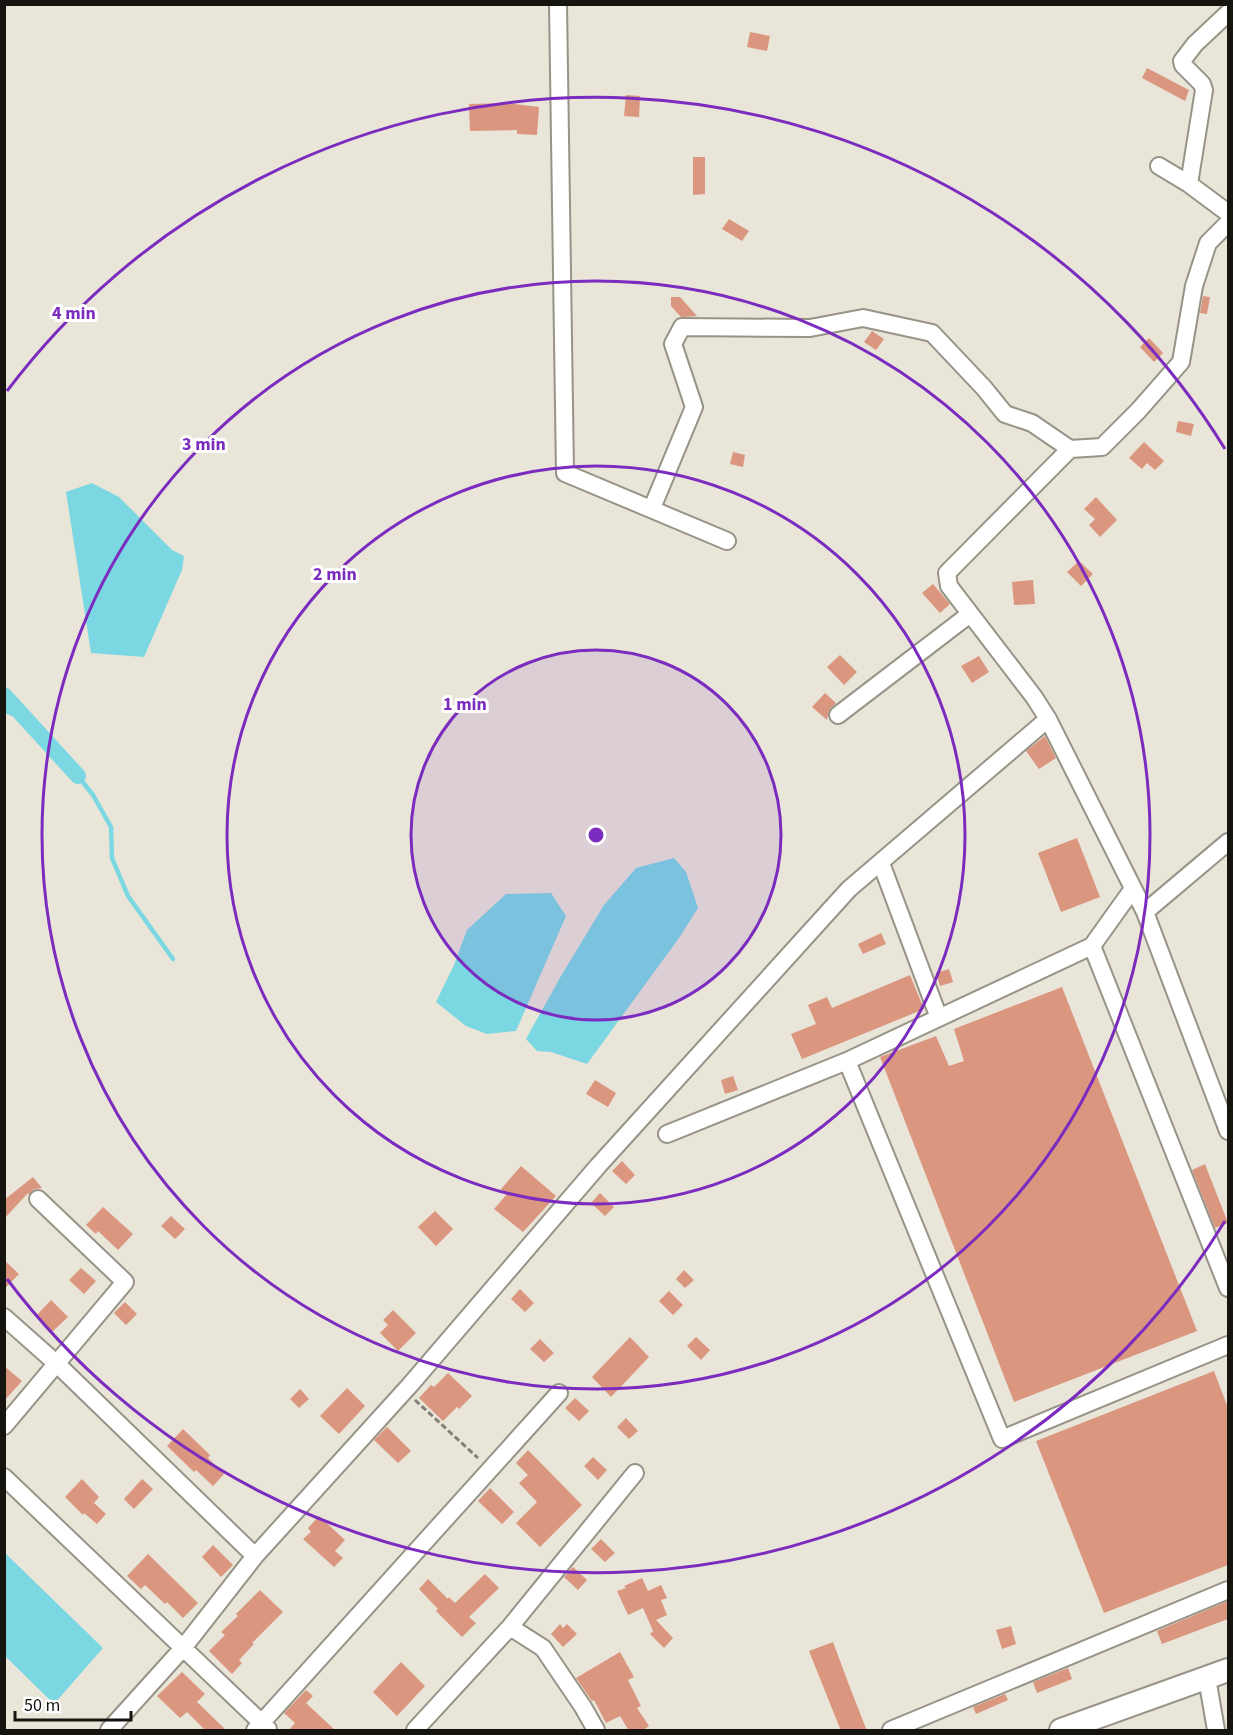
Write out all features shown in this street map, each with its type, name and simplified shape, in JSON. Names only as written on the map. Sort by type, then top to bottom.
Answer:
[{"type":"main road","points":[[1061,1731],[1228,1670]]},
{"type":"street","points":[[558,4],[565,473],[728,541]]},
{"type":"street","points":[[1189,184],[1204,90],[1202,84],[1182,65],[1182,61],[1195,44],[1228,13]]},
{"type":"street","points":[[1159,166],[1189,184],[1228,213]]},
{"type":"street","points":[[652,508],[694,407],[673,344],[682,327],[810,328],[863,318],[932,333],[984,388],[1005,414],[1032,423],[1070,449],[1102,447],[1138,411],[1181,362],[1194,286],[1208,243],[1228,223]]},
{"type":"street","points":[[1070,449],[947,573],[949,586],[1048,718],[1145,912],[1228,1131]]},
{"type":"street","points":[[838,715],[970,614]]},
{"type":"street","points":[[109,1731],[183,1648],[255,1556],[405,1390],[614,1149],[849,889],[1048,718]]},
{"type":"street","points":[[1145,912],[1228,842]]},
{"type":"street","points":[[881,863],[939,1018]]},
{"type":"street","points":[[667,1134],[847,1061],[1092,946],[1132,890]]},
{"type":"street","points":[[1092,946],[1228,1288]]},
{"type":"street","points":[[847,1061],[1002,1439],[1228,1345]]},
{"type":"street","points":[[4,1426],[125,1282],[38,1199]]},
{"type":"street","points":[[4,1317],[57,1364],[255,1556]]},
{"type":"street","points":[[4,1477],[183,1648],[262,1728],[559,1393]]},
{"type":"street","points":[[414,1731],[510,1627],[634,1473]]},
{"type":"street","points":[[891,1730],[1228,1590]]},
{"type":"street","points":[[510,1627],[543,1648],[583,1707],[596,1731]]},
{"type":"street","points":[[1207,1678],[1216,1731]]},
{"type":"path","points":[[405,1390],[491,1470]]},
{"type":"water","points":[[92,483],[119,497],[172,550],[184,556],[182,570],[144,657],[91,653],[66,492]]},
{"type":"water","points":[[4,686],[23,707],[14,717],[5,713]]},
{"type":"water","points":[[674,858],[686,872],[698,908],[679,938],[587,1064],[551,1052],[537,1051],[526,1039],[604,905],[636,868]]},
{"type":"water","points":[[551,893],[566,916],[516,1031],[487,1034],[466,1026],[436,1002],[454,965],[467,930],[506,894]]},
{"type":"water","points":[[5,1553],[103,1648],[54,1704],[5,1656]]},
{"type":"building","points":[[750,32],[770,36],[767,51],[747,47]]},
{"type":"building","points":[[1147,68],[1189,90],[1185,101],[1142,78]]},
{"type":"building","points":[[626,95],[640,96],[639,117],[624,116]]},
{"type":"building","points":[[506,103],[539,107],[537,135],[517,134],[517,130],[470,131],[469,104]]},
{"type":"building","points":[[693,157],[705,157],[705,194],[693,195]]},
{"type":"building","points":[[729,219],[749,231],[742,241],[722,229]]},
{"type":"building","points":[[1203,296],[1210,297],[1207,314],[1200,313]]},
{"type":"building","points":[[671,297],[680,297],[697,316],[681,317],[671,306]]},
{"type":"building","points":[[872,331],[884,339],[876,350],[864,342]]},
{"type":"building","points":[[1149,338],[1163,353],[1154,362],[1140,347]]},
{"type":"building","points":[[1178,421],[1194,424],[1191,436],[1176,432]]},
{"type":"building","points":[[1144,442],[1164,461],[1155,470],[1147,463],[1142,469],[1129,458]]},
{"type":"building","points":[[733,452],[745,455],[743,467],[730,464]]},
{"type":"building","points":[[1096,497],[1117,520],[1100,537],[1089,525],[1095,519],[1084,509]]},
{"type":"building","points":[[1079,561],[1093,574],[1081,586],[1067,572]]},
{"type":"building","points":[[1033,580],[1035,604],[1014,605],[1012,582]]},
{"type":"building","points":[[933,584],[950,604],[940,613],[922,593]]},
{"type":"building","points":[[840,655],[857,672],[844,685],[827,667]]},
{"type":"building","points":[[979,656],[989,672],[972,683],[961,666]]},
{"type":"building","points":[[825,693],[836,703],[829,710],[827,720],[812,707]]},
{"type":"building","points":[[1045,736],[1056,758],[1039,769],[1026,751]]},
{"type":"building","points":[[1077,838],[1100,897],[1061,912],[1038,853]]},
{"type":"building","points":[[881,933],[886,944],[863,954],[858,944]]},
{"type":"building","points":[[949,969],[953,982],[940,986],[936,973]]},
{"type":"building","points":[[910,975],[924,1009],[802,1059],[791,1034],[816,1024],[808,1005],[827,997],[832,1008]]},
{"type":"building","points":[[1062,987],[1197,1331],[1014,1402],[880,1057],[936,1036],[949,1066],[964,1061],[954,1029]]},
{"type":"building","points":[[733,1076],[738,1090],[725,1094],[721,1080]]},
{"type":"building","points":[[595,1080],[616,1093],[608,1107],[586,1094]]},
{"type":"building","points":[[622,1161],[635,1175],[626,1184],[612,1171]]},
{"type":"building","points":[[1205,1164],[1228,1223],[1215,1228],[1192,1170]]},
{"type":"building","points":[[521,1166],[556,1196],[523,1232],[494,1209],[507,1194],[501,1189]]},
{"type":"building","points":[[33,1177],[42,1188],[34,1189],[29,1195],[28,1193],[4,1219],[4,1200]]},
{"type":"building","points":[[600,1193],[614,1207],[605,1216],[591,1203]]},
{"type":"building","points":[[103,1207],[133,1234],[118,1250],[98,1231],[96,1234],[86,1225]]},
{"type":"building","points":[[435,1211],[453,1229],[436,1246],[418,1227]]},
{"type":"building","points":[[171,1216],[185,1229],[175,1239],[161,1226]]},
{"type":"building","points":[[4,1260],[19,1274],[4,1289]]},
{"type":"building","points":[[81,1268],[96,1281],[84,1294],[69,1280]]},
{"type":"building","points":[[684,1270],[694,1280],[685,1288],[676,1279]]},
{"type":"building","points":[[520,1289],[534,1303],[525,1312],[511,1299]]},
{"type":"building","points":[[669,1291],[683,1305],[673,1315],[659,1301]]},
{"type":"building","points":[[51,1300],[68,1317],[52,1332],[36,1316]]},
{"type":"building","points":[[125,1302],[137,1314],[126,1325],[114,1313]]},
{"type":"building","points":[[393,1310],[416,1333],[398,1351],[380,1333],[388,1325],[383,1320]]},
{"type":"building","points":[[630,1337],[649,1357],[611,1397],[592,1377]]},
{"type":"building","points":[[696,1337],[710,1350],[701,1360],[687,1346]]},
{"type":"building","points":[[540,1339],[554,1353],[544,1362],[530,1349]]},
{"type":"building","points":[[4,1366],[22,1381],[4,1401]]},
{"type":"building","points":[[1214,1371],[1228,1408],[1228,1565],[1104,1613],[1036,1441]]},
{"type":"building","points":[[448,1373],[472,1396],[443,1421],[419,1398],[431,1385],[434,1387]]},
{"type":"building","points":[[347,1388],[365,1406],[339,1434],[320,1416]]},
{"type":"building","points":[[300,1389],[309,1399],[299,1408],[290,1399]]},
{"type":"building","points":[[575,1398],[589,1411],[579,1421],[565,1408]]},
{"type":"building","points":[[626,1418],[638,1431],[629,1439],[617,1427]]},
{"type":"building","points":[[387,1427],[411,1451],[398,1463],[374,1440]]},
{"type":"building","points":[[183,1429],[210,1455],[208,1458],[224,1474],[213,1486],[196,1470],[194,1472],[167,1446]]},
{"type":"building","points":[[528,1450],[582,1505],[540,1547],[516,1523],[537,1502],[519,1483],[528,1475],[516,1463]]},
{"type":"building","points":[[593,1457],[607,1470],[598,1480],[584,1466]]},
{"type":"building","points":[[82,1479],[99,1497],[94,1503],[106,1514],[97,1524],[84,1513],[83,1515],[65,1497]]},
{"type":"building","points":[[142,1479],[153,1489],[134,1509],[124,1499]]},
{"type":"building","points":[[490,1488],[514,1512],[502,1524],[478,1501]]},
{"type":"building","points":[[319,1516],[345,1540],[335,1551],[343,1558],[334,1567],[303,1539],[311,1532],[308,1528]]},
{"type":"building","points":[[601,1539],[615,1553],[605,1562],[591,1549]]},
{"type":"building","points":[[213,1545],[233,1565],[221,1577],[202,1557]]},
{"type":"building","points":[[148,1554],[198,1603],[183,1618],[145,1585],[141,1589],[127,1576]]},
{"type":"building","points":[[573,1567],[587,1580],[578,1590],[564,1577]]},
{"type":"building","points":[[485,1574],[499,1588],[469,1617],[476,1623],[462,1637],[436,1611],[438,1609],[419,1589],[428,1579],[455,1603]]},
{"type":"building","points":[[642,1578],[648,1591],[661,1585],[667,1598],[661,1600],[667,1615],[656,1620],[673,1638],[664,1648],[650,1634],[653,1631],[643,1608],[628,1615],[617,1591]]},
{"type":"building","points":[[260,1590],[283,1612],[252,1643],[254,1644],[239,1660],[242,1663],[232,1674],[209,1651],[225,1635],[221,1632],[238,1616],[236,1614]]},
{"type":"building","points":[[1228,1601],[1228,1619],[1162,1644],[1157,1631]]},
{"type":"building","points":[[560,1624],[563,1628],[567,1624],[577,1634],[563,1647],[551,1634]]},
{"type":"building","points":[[1011,1626],[1016,1644],[1002,1649],[996,1630]]},
{"type":"building","points":[[833,1642],[867,1731],[841,1731],[809,1651]]},
{"type":"building","points":[[620,1652],[634,1677],[628,1680],[641,1706],[637,1708],[649,1726],[642,1731],[629,1731],[620,1716],[606,1723],[594,1700],[592,1701],[576,1678]]},
{"type":"building","points":[[401,1662],[425,1686],[397,1716],[373,1692]]},
{"type":"building","points":[[1068,1668],[1072,1679],[1037,1693],[1033,1682]]},
{"type":"building","points":[[182,1672],[205,1694],[197,1702],[227,1731],[206,1731],[187,1712],[180,1718],[157,1696]]},
{"type":"building","points":[[306,1690],[313,1696],[306,1703],[336,1731],[288,1731],[295,1723],[284,1713]]},
{"type":"building","points":[[1005,1694],[1008,1700],[976,1714],[973,1707]]},
{"type":"waterway","points":[[4,695],[78,776]]},
{"type":"waterway","points":[[78,776],[93,795],[111,827],[112,858],[128,896],[173,959]]}]
